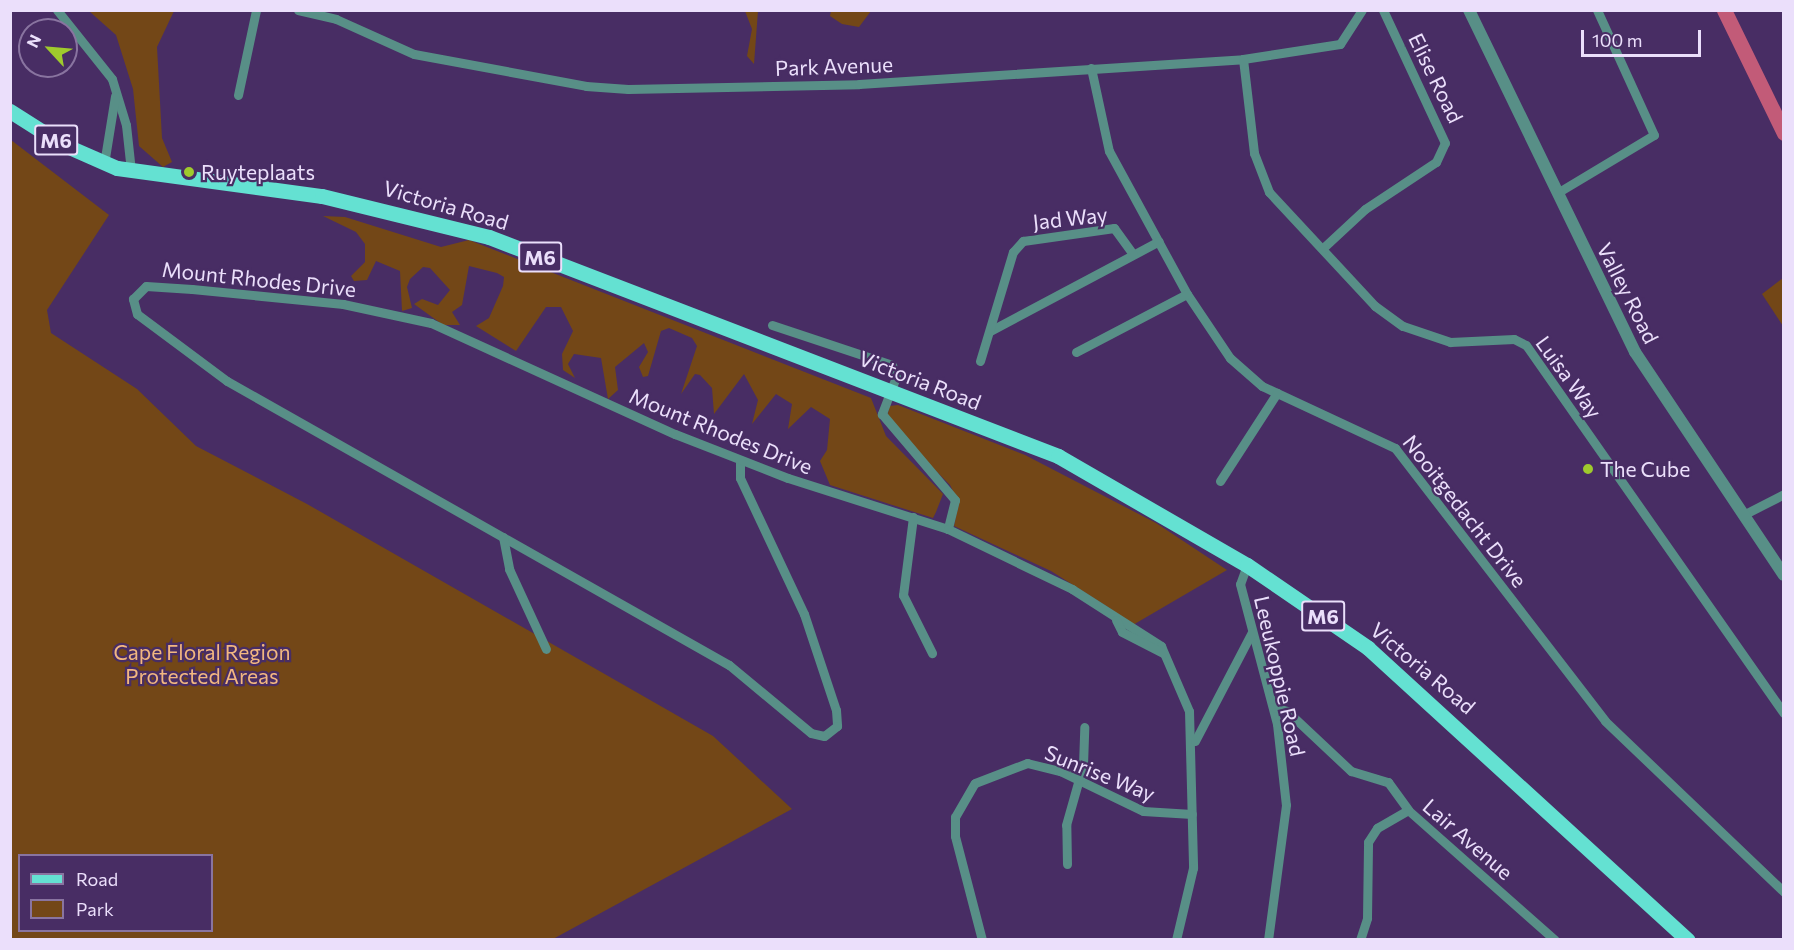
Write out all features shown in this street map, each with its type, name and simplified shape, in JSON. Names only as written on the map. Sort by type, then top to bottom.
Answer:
[{"type":"main road","name":"Victoria Road","points":[[10,111],[104,164],[131,171],[322,196],[432,220],[1058,456],[1247,565],[1413,684],[1688,939]]},
{"type":"street","points":[[57,10],[102,62],[115,87],[131,171]]},
{"type":"street","points":[[238,95],[256,10]]},
{"type":"street","name":"Park Avenue","points":[[298,10],[336,19],[414,54],[600,88],[860,84],[1243,58],[1340,44],[1362,10]]},
{"type":"street","name":"Elise Road","points":[[1323,248],[1365,209],[1436,162],[1446,143],[1383,10]]},
{"type":"street","name":"Valley Road","points":[[1468,10],[1635,352],[1784,575]]},
{"type":"street","points":[[1557,193],[1654,135],[1597,10]]},
{"type":"street","name":"Luisa Way","points":[[1243,58],[1262,181],[1375,306],[1403,326],[1450,342],[1514,339],[1526,345],[1784,713]]},
{"type":"street","name":"Nooitgedacht Drive","points":[[1091,69],[1103,137],[1186,294],[1242,372],[1276,393],[1395,448],[1605,721],[1784,892]]},
{"type":"street","points":[[104,164],[113,135],[115,87]]},
{"type":"street","name":"Jad Way","points":[[980,361],[1013,252],[1023,241],[1114,228],[1133,254]]},
{"type":"street","points":[[990,331],[1159,241]]},
{"type":"street","name":"Mount Rhodes Drive","points":[[740,460],[740,478],[804,614],[836,710],[832,732],[816,736],[736,670],[227,381],[137,314],[135,294],[146,286],[322,301],[431,323],[740,460],[948,529],[1062,583],[1116,620],[1122,632],[1163,653],[1189,711],[1194,744]]},
{"type":"street","points":[[1076,352],[1186,294]]},
{"type":"street","points":[[772,325],[854,356],[883,360],[902,372],[891,392],[885,421],[955,500],[948,529]]},
{"type":"street","points":[[1220,481],[1276,393]]},
{"type":"street","points":[[1743,515],[1784,494]]},
{"type":"street","points":[[913,518],[903,595],[932,653]]},
{"type":"street","points":[[503,537],[509,569],[546,649]]},
{"type":"street","name":"Leeukoppie Road","points":[[1247,565],[1240,584],[1274,707],[1286,805],[1268,939]]},
{"type":"street","points":[[1176,939],[1190,894],[1194,744],[1252,632]]},
{"type":"street","name":"Lair Avenue","points":[[1274,707],[1287,711],[1351,771],[1388,783],[1408,810],[1555,939]]},
{"type":"street","points":[[1067,864],[1066,825],[1079,780],[1084,727]]},
{"type":"street","name":"Sunrise Way","points":[[982,939],[955,817],[975,783],[1028,764],[1079,780],[1143,811],[1192,814]]},
{"type":"street","points":[[1360,939],[1367,918],[1368,842],[1377,828],[1408,810]]},
{"type":"green space","points":[[871,10],[859,27],[842,24],[830,16],[831,11]]},
{"type":"green space","points":[[89,11],[174,11],[157,47],[162,138],[172,162],[163,167],[139,146],[133,89],[116,35]]},
{"type":"green space","points":[[745,11],[758,11],[754,64],[747,56],[752,29]]},
{"type":"green space","name":"Cape Floral Region Protected Areas","points":[[11,140],[109,215],[47,310],[51,333],[137,389],[196,446],[307,504],[713,736],[792,809],[553,939],[11,940]]},
{"type":"green space","points":[[323,216],[345,217],[441,247],[469,240],[871,398],[886,436],[943,494],[936,512],[933,518],[830,485],[820,461],[827,450],[830,419],[811,407],[788,429],[792,404],[776,394],[752,424],[758,400],[744,374],[714,414],[712,388],[700,375],[695,374],[681,394],[697,346],[692,338],[669,328],[661,331],[648,376],[643,377],[639,367],[648,352],[644,343],[615,367],[618,390],[608,399],[601,358],[574,354],[568,364],[575,378],[563,370],[562,354],[573,331],[561,307],[546,307],[516,351],[476,326],[489,318],[503,286],[504,277],[497,273],[469,266],[462,305],[452,312],[460,325],[443,325],[414,304],[422,299],[438,305],[450,290],[430,268],[423,267],[410,279],[407,287],[412,308],[402,311],[400,271],[376,261],[367,280],[354,281],[351,276],[365,262],[365,244],[356,232]]},
{"type":"green space","points":[[1783,278],[1783,326],[1762,294]]},
{"type":"green space","points":[[898,405],[1025,455],[1156,523],[1227,570],[1126,629],[1111,609],[1051,571],[954,526],[959,503],[950,485],[887,422],[889,406]]},
{"type":"waterway","points":[[1724,10],[1784,133]]},
{"type":"place","name":"Ruyteplaats","points":[[189,172]]},
{"type":"place","name":"The Cube","points":[[1588,469]]}]
